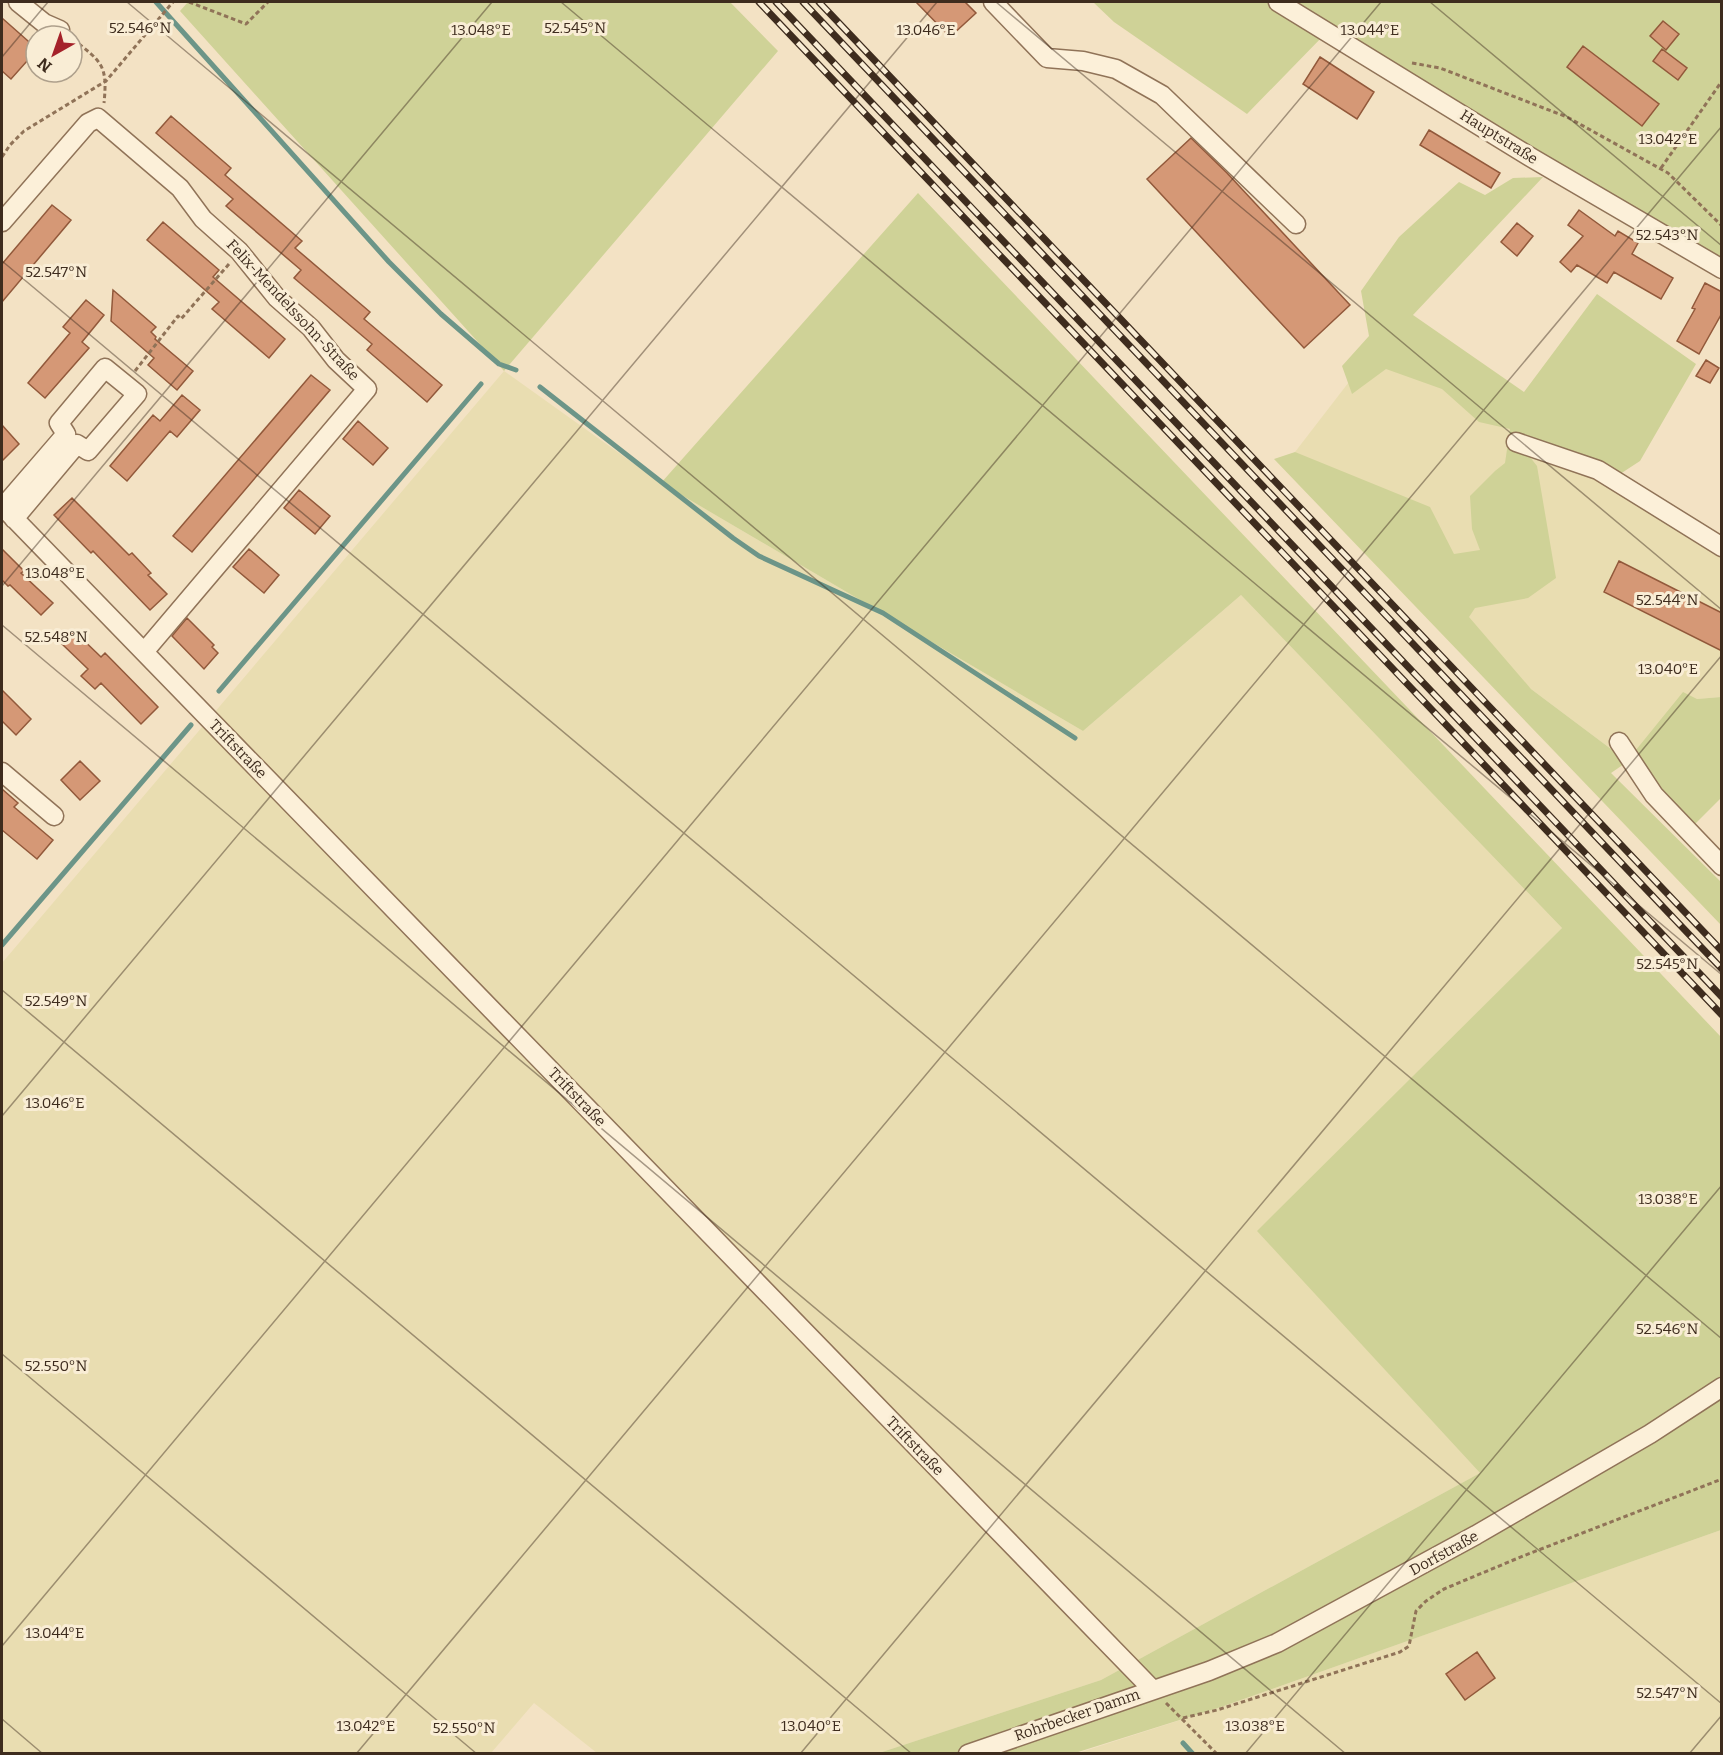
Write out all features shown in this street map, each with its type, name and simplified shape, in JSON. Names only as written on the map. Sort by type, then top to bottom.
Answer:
[{"type":"street","points":[[18,2],[46,24]]},
{"type":"street","points":[[993,2],[1047,58],[1083,61],[1116,69],[1162,95],[1296,224]]},
{"type":"street","name":"Hauptstraße","points":[[1278,2],[1532,158],[1722,269]]},
{"type":"street","points":[[2,222],[88,123],[98,118]]},
{"type":"street","name":"Felix-Mendelssohn-Straße","points":[[98,118],[180,188],[203,219],[239,251],[278,298],[311,328],[336,360],[367,390],[144,652]]},
{"type":"street","points":[[105,368],[137,394],[88,450],[72,439],[59,423],[105,368]]},
{"type":"street","points":[[6,510],[72,439]]},
{"type":"street","points":[[1516,442],[1598,470],[1722,547]]},
{"type":"street","name":"Triftstraße","points":[[6,510],[1152,1689]]},
{"type":"street","points":[[1619,742],[1654,795],[1722,866]]},
{"type":"street","points":[[2,772],[54,816]]},
{"type":"street","name":"Dorfstraße","points":[[1152,1689],[1209,1671],[1322,1620],[1476,1535],[1650,1434],[1722,1386]]},
{"type":"street","name":"Rohrbecker Damm","points":[[968,1754],[1152,1689]]},
{"type":"path","points":[[2,157],[24,131],[106,81],[173,2]]},
{"type":"path","points":[[189,2],[246,24],[268,2]]},
{"type":"path","points":[[84,48],[101,62],[106,81],[104,109],[98,118]]},
{"type":"path","points":[[1408,63],[1440,68],[1567,117],[1661,168],[1722,226]]},
{"type":"path","points":[[1661,168],[1722,81]]},
{"type":"path","points":[[124,383],[178,316],[182,319],[239,251]]},
{"type":"path","points":[[1183,1718],[1217,1710],[1400,1652],[1409,1646],[1416,1611],[1444,1589],[1722,1479]]},
{"type":"path","points":[[1152,1689],[1217,1754]]},
{"type":"shaded area","points":[[1379,343],[1600,468],[1721,544],[1721,697],[1697,699],[1627,761],[1531,689],[1295,452]]},
{"type":"shaded area","points":[[504,371],[661,483],[1083,731],[1241,595],[1562,928],[1258,1231],[1480,1473],[1101,1680],[879,1753],[597,1753],[534,1703],[491,1753],[2,1754],[2,963]]},
{"type":"shaded area","points":[[1721,1530],[1721,1753],[1075,1754],[1221,1707]]},
{"type":"green space","points":[[188,2],[730,2],[778,51],[504,371],[180,11]]},
{"type":"green space","points":[[1093,2],[1721,2],[1721,258],[1324,35],[1247,114],[1114,22]]},
{"type":"green space","points":[[1543,177],[1413,315],[1524,392],[1597,294],[1696,364],[1640,461],[1617,476],[1525,435],[1522,447],[1537,466],[1556,578],[1528,598],[1475,608],[1469,617],[1531,689],[1627,761],[1683,692],[1697,699],[1721,697],[1721,798],[1694,825],[1627,762],[1611,773],[1721,882],[1721,925],[1274,459],[1295,452],[1430,507],[1454,554],[1480,550],[1472,529],[1470,496],[1505,463],[1510,429],[1479,422],[1442,389],[1386,369],[1352,394],[1342,366],[1369,336],[1361,291],[1399,237],[1459,182],[1485,195],[1513,178]]},
{"type":"green space","points":[[918,193],[1721,1037],[1721,1530],[1221,1707],[1075,1753],[879,1753],[1101,1680],[1480,1473],[1257,1231],[1562,928],[1241,595],[1083,731],[661,483]]},
{"type":"building","points":[[916,2],[965,2],[976,13],[950,37]]},
{"type":"building","points":[[2,18],[24,37],[24,64],[11,79],[2,71]]},
{"type":"building","points":[[1663,21],[1679,34],[1666,50],[1650,36]]},
{"type":"building","points":[[1583,46],[1659,104],[1642,126],[1567,67]]},
{"type":"building","points":[[1662,49],[1687,68],[1678,80],[1653,61]]},
{"type":"building","points":[[1320,57],[1374,92],[1357,119],[1303,84]]},
{"type":"building","points":[[171,116],[231,168],[225,175],[302,241],[295,248],[370,312],[364,319],[442,385],[427,402],[367,350],[372,344],[294,278],[301,270],[226,206],[233,199],[156,133]]},
{"type":"building","points":[[1429,130],[1500,173],[1491,188],[1420,145]]},
{"type":"building","points":[[1191,138],[1227,173],[1350,305],[1304,348],[1147,179]]},
{"type":"building","points":[[52,205],[71,220],[2,302],[2,264]]},
{"type":"building","points":[[1579,210],[1615,236],[1618,231],[1638,243],[1632,254],[1673,278],[1661,299],[1614,272],[1607,283],[1577,265],[1571,272],[1560,262],[1583,236],[1568,225]]},
{"type":"building","points":[[163,222],[219,270],[213,277],[285,339],[269,358],[212,309],[219,302],[147,240]]},
{"type":"building","points":[[1517,223],[1533,236],[1517,256],[1501,242]]},
{"type":"building","points":[[1705,283],[1722,292],[1722,313],[1699,354],[1677,341],[1695,309],[1692,308]]},
{"type":"building","points":[[113,290],[156,327],[151,332],[156,337],[155,339],[193,371],[177,390],[148,365],[154,358],[111,321]]},
{"type":"building","points":[[86,300],[104,315],[82,342],[89,348],[45,398],[28,383],[70,333],[63,327]]},
{"type":"building","points":[[1706,360],[1719,368],[1710,383],[1696,376]]},
{"type":"building","points":[[311,375],[330,390],[192,552],[173,536]]},
{"type":"building","points":[[182,395],[200,410],[177,437],[170,431],[127,481],[110,466],[153,415],[160,421]]},
{"type":"building","points":[[358,421],[388,448],[373,465],[343,439]]},
{"type":"building","points":[[2,425],[19,444],[2,461]]},
{"type":"building","points":[[299,490],[330,516],[315,534],[284,508]]},
{"type":"building","points":[[72,498],[129,555],[132,553],[151,573],[148,575],[167,594],[150,610],[93,551],[91,553],[54,515]]},
{"type":"building","points":[[2,549],[24,571],[21,573],[53,603],[41,615],[2,580]]},
{"type":"building","points":[[249,549],[279,575],[264,593],[233,567]]},
{"type":"building","points":[[1619,561],[1722,613],[1722,651],[1604,592]]},
{"type":"building","points":[[187,618],[214,645],[212,647],[218,653],[204,669],[172,636]]},
{"type":"building","points":[[74,631],[101,657],[105,653],[158,707],[141,724],[101,683],[95,689],[81,676],[88,669],[62,644]]},
{"type":"building","points":[[2,690],[31,719],[16,735],[2,721]]},
{"type":"building","points":[[80,761],[100,781],[80,800],[61,780]]},
{"type":"building","points":[[2,789],[18,803],[14,807],[53,840],[37,859],[2,830]]},
{"type":"building","points":[[1477,1652],[1495,1678],[1465,1700],[1446,1674]]},
{"type":"waterway","points":[[156,2],[389,262],[441,314],[499,364],[516,370]]},
{"type":"waterway","points":[[219,691],[481,384]]},
{"type":"waterway","points":[[540,387],[759,556],[883,613],[1075,738]]},
{"type":"waterway","points":[[2,945],[191,725]]},
{"type":"waterway","points":[[1183,1743],[1193,1754]]},
{"type":"railway","points":[[759,2],[1722,1015]]},
{"type":"railway","points":[[776,2],[1722,997]]},
{"type":"railway","points":[[803,2],[1722,969]]},
{"type":"railway","points":[[819,2],[1722,951]]}]
